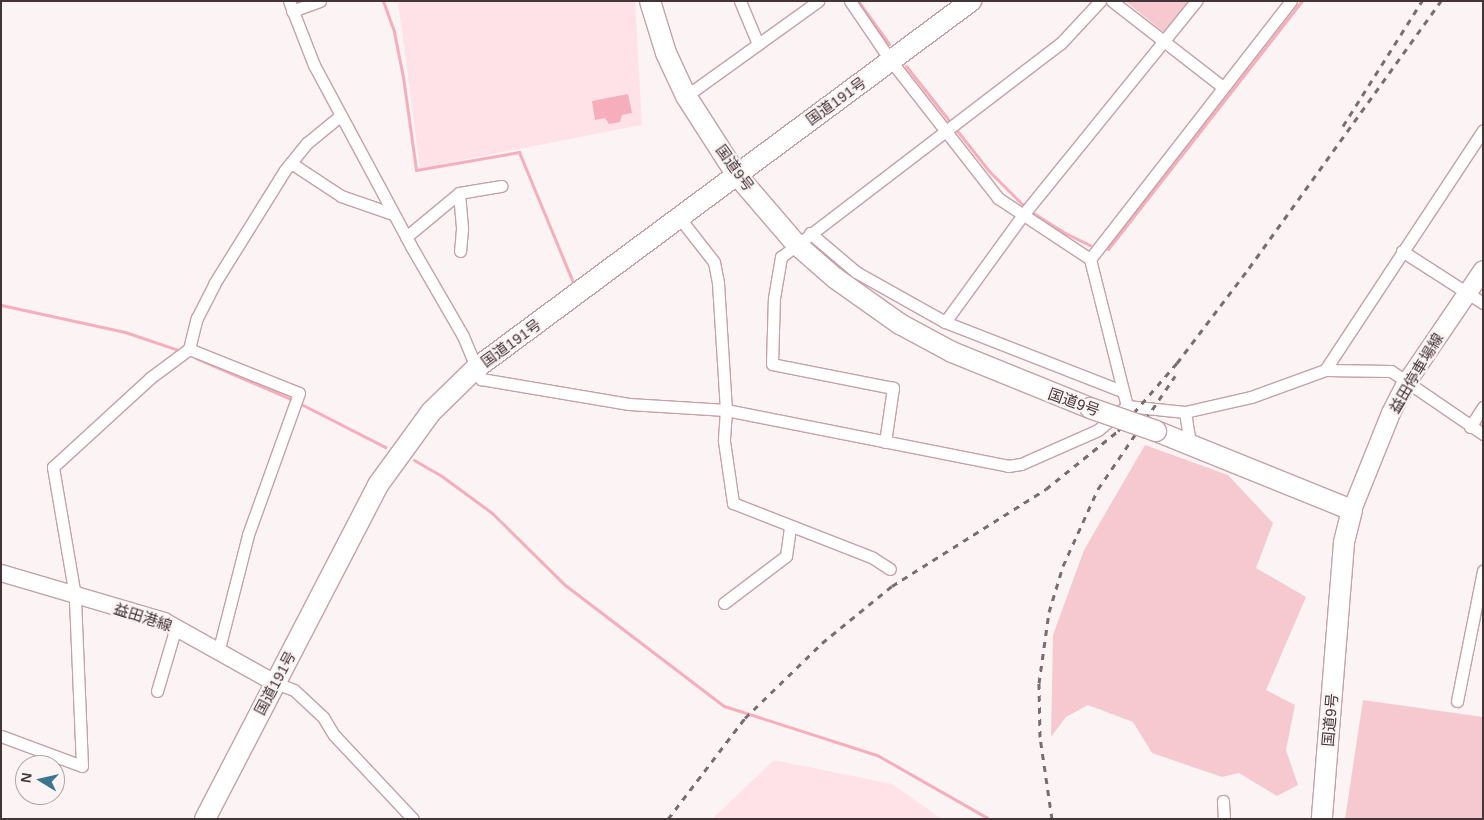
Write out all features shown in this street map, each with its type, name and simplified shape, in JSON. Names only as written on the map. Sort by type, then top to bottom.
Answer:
[{"type":"highway","name":"国道9号","points":[[650,1],[666,53],[686,96],[736,174],[803,239],[834,278],[900,324],[952,352],[1090,408],[1190,444],[1352,510],[1344,543],[1337,614],[1322,819]]},
{"type":"highway","name":"国道191号","points":[[205,819],[378,485],[431,412],[475,369],[678,216],[971,1]]},
{"type":"main road","name":"益田停車場線","points":[[1352,510],[1391,412],[1407,382],[1483,270]]},
{"type":"main road","name":"益田港線","points":[[1,573],[176,627],[219,649],[275,683]]},
{"type":"street","points":[[320,1],[290,6],[314,65],[393,214],[463,336],[475,369],[481,379],[490,383],[520,385],[629,404],[726,410],[994,464],[1021,464],[1098,430],[1127,406],[1185,412],[1251,397],[1325,370],[1391,371],[1470,427],[1483,434]]},
{"type":"street","points":[[740,1],[758,44]]},
{"type":"street","points":[[686,96],[818,1]]},
{"type":"street","points":[[850,1],[891,61],[998,198],[1022,216],[1090,259],[1127,406]]},
{"type":"street","points":[[885,442],[893,388],[772,364],[774,298],[781,257],[1061,43],[1100,1]]},
{"type":"street","points":[[1112,1],[1223,87]]},
{"type":"street","points":[[945,322],[1022,216],[1196,1]]},
{"type":"street","points":[[1090,259],[1291,1]]},
{"type":"street","points":[[1,736],[82,766],[75,596],[54,466],[150,378],[189,349],[196,318],[214,284],[291,163],[308,143],[340,116]]},
{"type":"street","points":[[1325,370],[1483,130]]},
{"type":"street","points":[[291,163],[341,196],[393,214]]},
{"type":"street","points":[[406,237],[459,193],[501,186]]},
{"type":"street","points":[[459,193],[462,230],[460,251]]},
{"type":"street","points":[[678,216],[714,262],[726,410],[724,441],[733,503],[873,558],[890,569]]},
{"type":"street","points":[[803,239],[856,272],[945,322],[1122,391]]},
{"type":"street","points":[[1402,252],[1483,303]]},
{"type":"street","points":[[189,349],[299,394],[248,535],[219,649]]},
{"type":"street","points":[[1470,427],[1483,407]]},
{"type":"street","points":[[1185,412],[1190,444]]},
{"type":"street","points":[[724,603],[786,556],[790,526]]},
{"type":"street","points":[[1457,701],[1483,571]]},
{"type":"street","points":[[157,691],[176,627]]},
{"type":"street","points":[[275,683],[294,690],[323,717],[334,735],[413,819]]},
{"type":"street","points":[[1223,801],[1224,819]]},
{"type":"shaded area","points":[[398,1],[635,1],[642,125],[420,168]]},
{"type":"shaded area","points":[[1125,1],[1193,1],[1167,35]]},
{"type":"shaded area","points":[[628,94],[632,113],[622,115],[620,122],[609,124],[605,118],[595,120],[592,101]]},
{"type":"shaded area","points":[[1145,445],[1228,475],[1273,523],[1256,568],[1306,597],[1266,690],[1295,705],[1286,750],[1298,785],[1277,796],[1239,773],[1222,777],[1152,753],[1133,722],[1088,705],[1066,717],[1051,737],[1053,635],[1084,550]]},
{"type":"shaded area","points":[[1363,700],[1483,717],[1483,819],[1345,819]]},
{"type":"shaded area","points":[[774,760],[892,784],[942,819],[712,819]]},
{"type":"waterway","points":[[383,1],[394,32],[403,77],[416,170],[519,152],[572,280]]},
{"type":"waterway","points":[[858,1],[889,44]]},
{"type":"waterway","points":[[1108,249],[1302,1]]},
{"type":"waterway","points":[[906,66],[951,123]]},
{"type":"waterway","points":[[955,128],[989,171],[1025,207]]},
{"type":"waterway","points":[[1030,211],[1065,233],[1090,245]]},
{"type":"waterway","points":[[1,305],[125,332],[181,351]]},
{"type":"waterway","points":[[196,358],[293,400]]},
{"type":"waterway","points":[[299,403],[385,447]]},
{"type":"waterway","points":[[414,460],[443,477],[492,513],[565,585],[724,706],[877,755],[989,819]]},
{"type":"railway","points":[[1343,126],[1422,1]]},
{"type":"railway","points":[[668,819],[745,718],[822,643],[892,586],[1046,489],[1118,431],[1177,363],[1249,268],[1441,1]]},
{"type":"railway","points":[[1052,819],[1040,737],[1039,683],[1049,612],[1063,566],[1098,489],[1175,376]]}]
